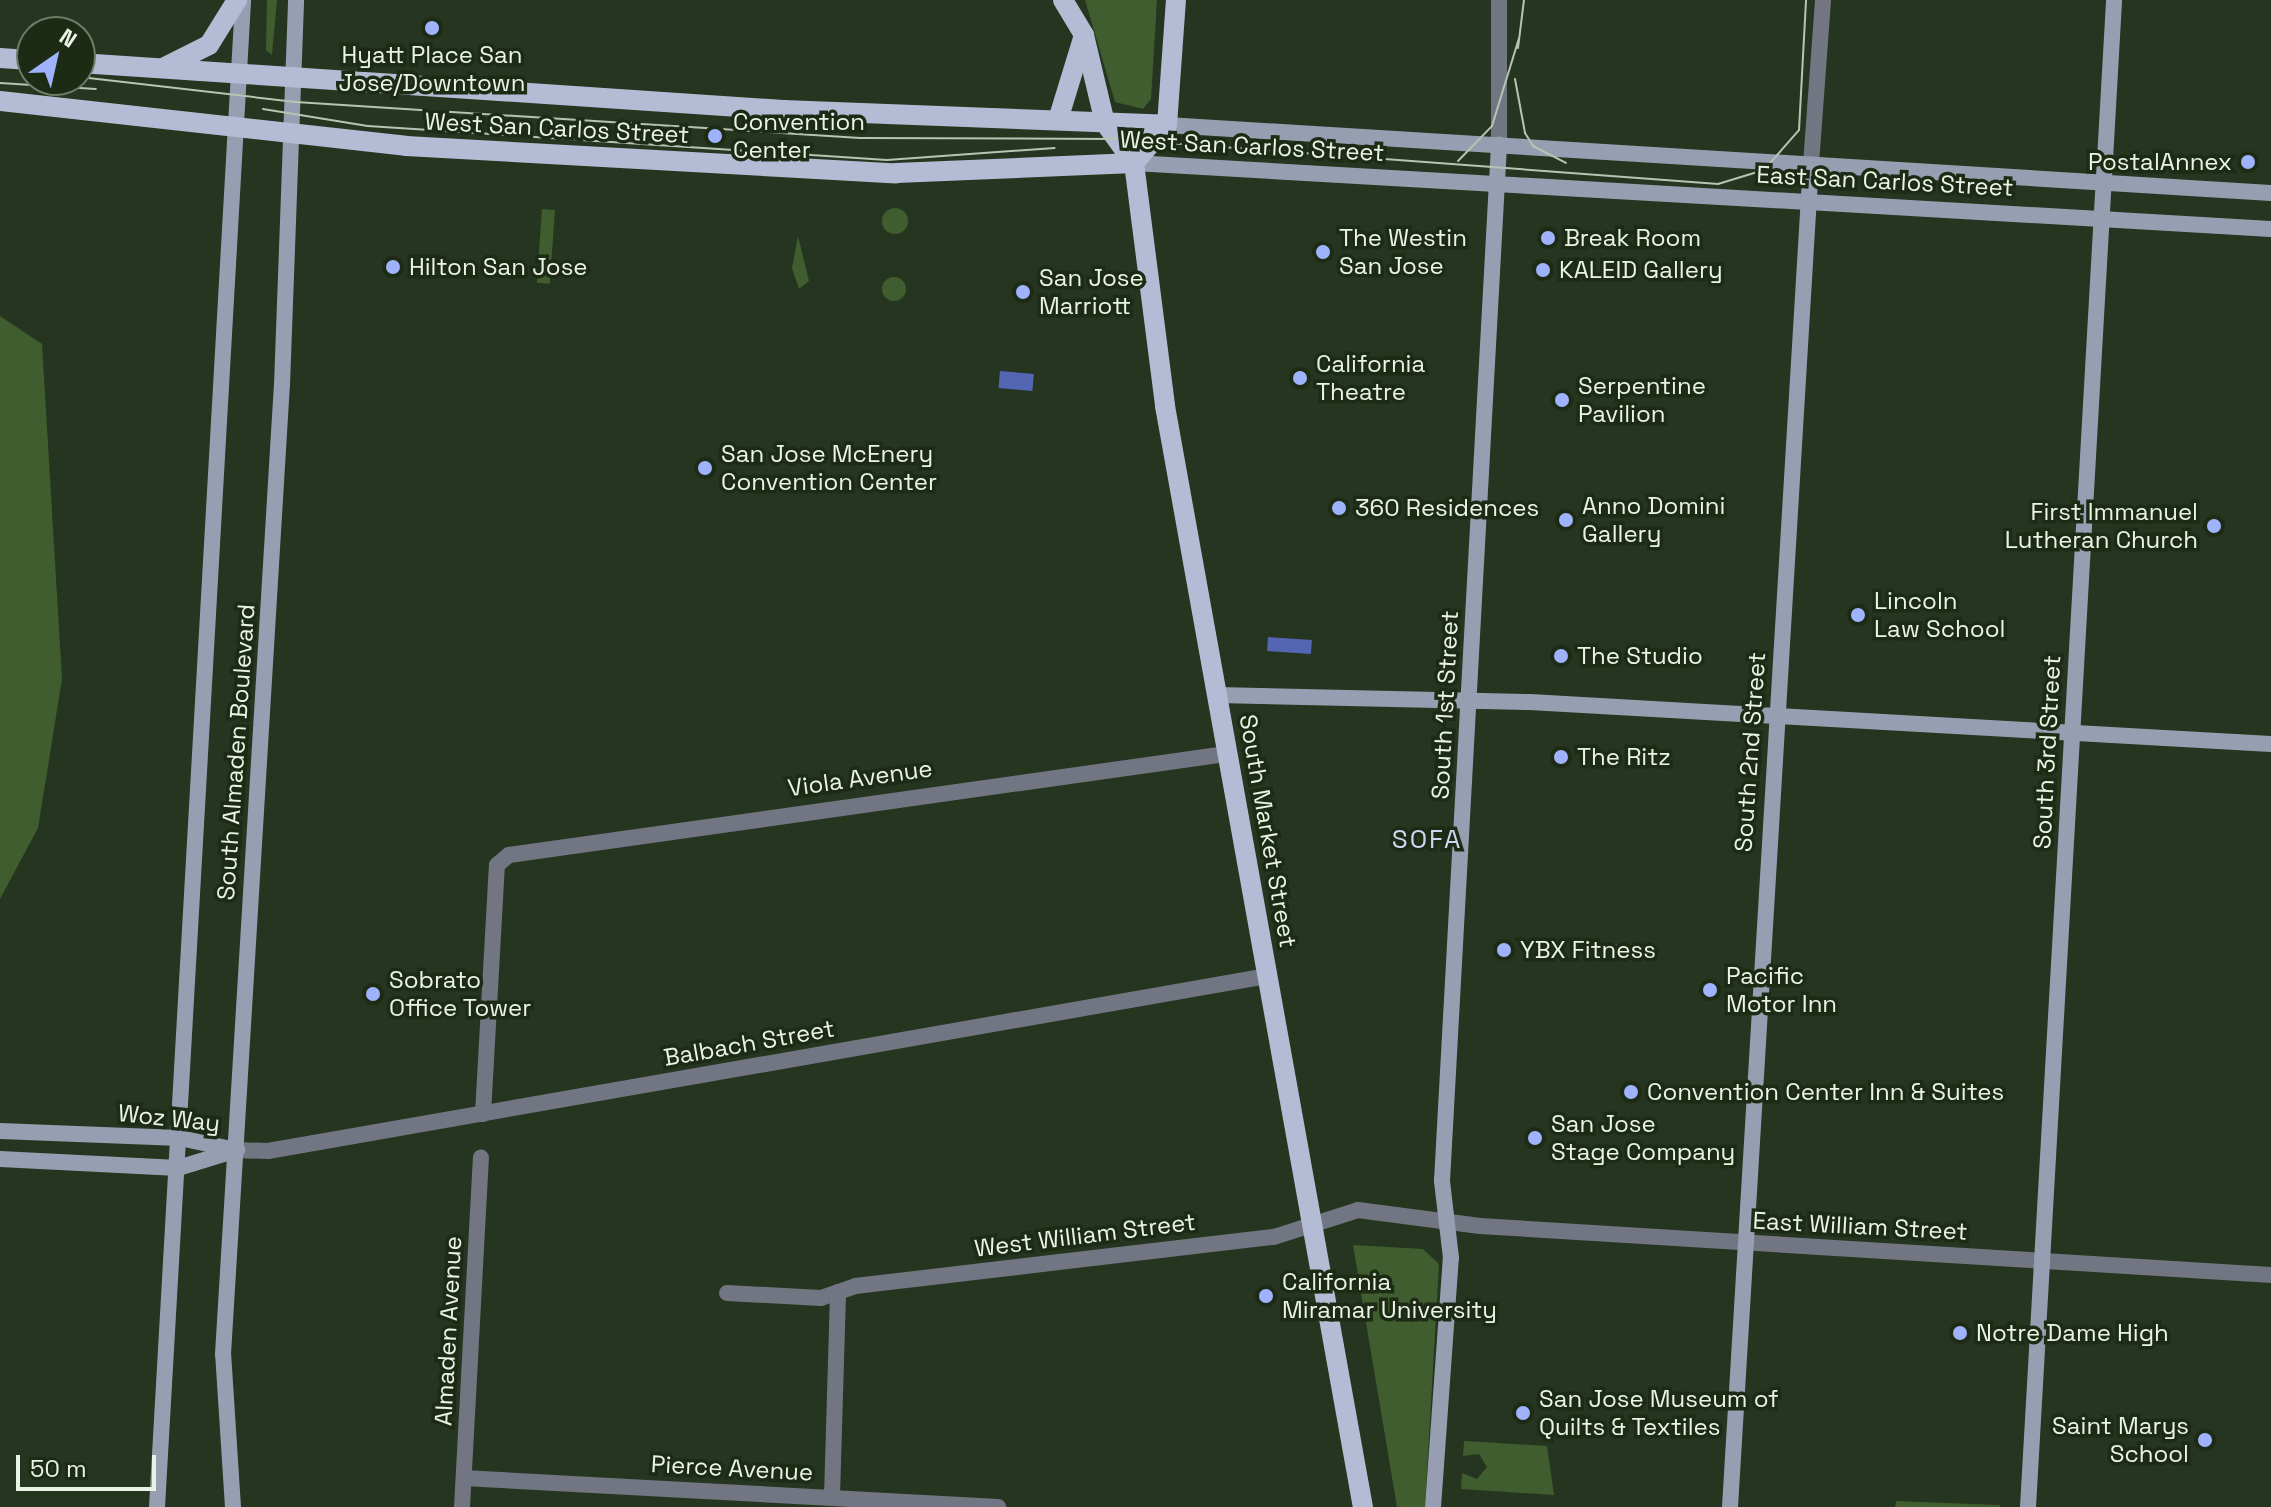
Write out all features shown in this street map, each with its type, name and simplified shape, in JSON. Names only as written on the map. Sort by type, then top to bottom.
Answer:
[{"type":"main road","points":[[157,69],[209,45],[240,0]]},
{"type":"main road","name":"South Market Street","points":[[1063,0],[1084,35],[1105,123],[1134,163],[1165,406],[1363,1507]]},
{"type":"main road","points":[[1134,163],[1167,125],[1176,0]]},
{"type":"main road","points":[[1058,120],[1084,35]]},
{"type":"main road","name":"West San Carlos Street","points":[[96,64],[239,77],[1167,125]]},
{"type":"main road","name":"West San Carlos Street","points":[[0,101],[295,133],[896,173],[1134,163]]},
{"type":"street","name":"South Almaden Boulevard","points":[[157,1507],[237,126],[240,0]]},
{"type":"street","name":"South Almaden Boulevard","points":[[233,1507],[223,1354],[295,133],[296,0]]},
{"type":"street","name":"South 1st Street","points":[[1433,1507],[1451,1258],[1442,1181],[1499,145],[1499,0]]},
{"type":"street","name":"South 2nd Street","points":[[1730,1507],[1776,715],[1823,0]]},
{"type":"street","name":"South 3rd Street","points":[[2028,1507],[2114,0]]},
{"type":"street","name":"West San Carlos Street","points":[[1167,125],[1499,145]]},
{"type":"street","name":"East San Carlos Street","points":[[1499,145],[2271,193]]},
{"type":"street","name":"West San Carlos Street","points":[[1134,163],[1496,185]]},
{"type":"street","name":"East San Carlos Street","points":[[1496,185],[2102,215],[2271,229]]},
{"type":"street","points":[[1217,695],[1469,701],[1776,715],[2271,744]]},
{"type":"street","name":"Viola Avenue","points":[[483,1114],[500,860],[1226,754]]},
{"type":"street","name":"Balbach Street","points":[[237,1150],[483,1114],[1268,976]]},
{"type":"street","name":"Woz Way","points":[[0,1131],[180,1138],[237,1150]]},
{"type":"street","name":"Woz Way","points":[[0,1159],[178,1168],[237,1150]]},
{"type":"street","name":"Almaden Avenue","points":[[462,1507],[481,1158]]},
{"type":"street","name":"West William Street","points":[[727,1293],[838,1292],[1274,1237],[1358,1210],[1446,1221]]},
{"type":"street","name":"East William Street","points":[[1446,1221],[1745,1243],[2271,1275]]},
{"type":"street","points":[[832,1496],[838,1292]]},
{"type":"street","name":"Pierce Avenue","points":[[464,1478],[998,1507]]},
{"type":"green space","points":[[267,0],[277,0],[272,55],[266,50]]},
{"type":"green space","points":[[1085,0],[1157,0],[1151,99],[1143,109],[1115,102]]},
{"type":"green space","points":[[895,208],[904,212],[908,221],[904,230],[895,234],[886,230],[882,221],[886,212]]},
{"type":"green space","points":[[542,209],[555,210],[550,284],[537,283]]},
{"type":"green space","points":[[798,236],[809,281],[799,289],[792,268]]},
{"type":"green space","points":[[894,277],[903,280],[906,289],[903,298],[894,301],[885,298],[882,289],[885,280]]},
{"type":"green space","points":[[0,316],[42,344],[62,679],[38,828],[0,899]]},
{"type":"green space","points":[[1353,1245],[1423,1249],[1439,1264],[1425,1507],[1397,1507]]},
{"type":"green space","points":[[1464,1441],[1547,1446],[1554,1495],[1461,1489],[1462,1473],[1477,1479],[1487,1467],[1479,1454],[1463,1456]]},
{"type":"green space","points":[[1896,1501],[2000,1505],[2000,1507],[1895,1507]]},
{"type":"water","points":[[1000,371],[1034,374],[1032,391],[999,388]]},
{"type":"water","points":[[1268,637],[1312,640],[1311,654],[1267,651]]},
{"type":"water","points":[[1590,943],[1621,945],[1625,954],[1590,955]]},
{"type":"tram line","points":[[1518,48],[1524,0]]},
{"type":"tram line","points":[[96,79],[296,102],[860,138],[1116,139],[1718,184],[1764,170],[1799,130],[1806,0]]},
{"type":"tram line","points":[[1458,161],[1492,126],[1519,38]]},
{"type":"tram line","points":[[1515,79],[1525,133],[1533,146],[1566,163]]},
{"type":"tram line","points":[[0,83],[16,84]]},
{"type":"tram line","points":[[263,109],[368,126],[887,160],[1055,148]]},
{"type":"place","name":"Hyatt Place San Jose/Downtown","points":[[432,28]]},
{"type":"place","name":"Convention Center","points":[[715,136]]},
{"type":"place","name":"PostalAnnex","points":[[2248,162]]},
{"type":"place","name":"Break Room","points":[[1548,238]]},
{"type":"place","name":"The Westin San Jose","points":[[1323,252]]},
{"type":"place","name":"Hilton San Jose","points":[[393,267]]},
{"type":"place","name":"KALEID Gallery","points":[[1543,270]]},
{"type":"place","name":"San Jose Marriott","points":[[1023,292]]},
{"type":"place","name":"California Theatre","points":[[1300,378]]},
{"type":"place","name":"Serpentine Pavilion","points":[[1562,400]]},
{"type":"place","name":"San Jose McEnery Convention Center","points":[[705,468]]},
{"type":"place","name":"360 Residences","points":[[1339,508]]},
{"type":"place","name":"Anno Domini Gallery","points":[[1566,520]]},
{"type":"place","name":"First Immanuel Lutheran Church","points":[[2214,526]]},
{"type":"place","name":"Lincoln Law School","points":[[1858,615]]},
{"type":"place","name":"The Studio","points":[[1561,656]]},
{"type":"place","name":"The Ritz","points":[[1561,757]]},
{"type":"place","name":"YBX Fitness","points":[[1504,950]]},
{"type":"place","name":"Pacific Motor Inn","points":[[1710,990]]},
{"type":"place","name":"Sobrato Office Tower","points":[[373,994]]},
{"type":"place","name":"Convention Center Inn & Suites","points":[[1631,1092]]},
{"type":"place","name":"San Jose Stage Company","points":[[1535,1138]]},
{"type":"place","name":"California Miramar University","points":[[1266,1296]]},
{"type":"place","name":"Notre Dame High","points":[[1960,1333]]},
{"type":"place","name":"San Jose Museum of Quilts & Textiles","points":[[1523,1413]]},
{"type":"place","name":"Saint Marys School","points":[[2205,1440]]},
{"type":"district","name":"SOFA","points":[[1427,840]]}]
